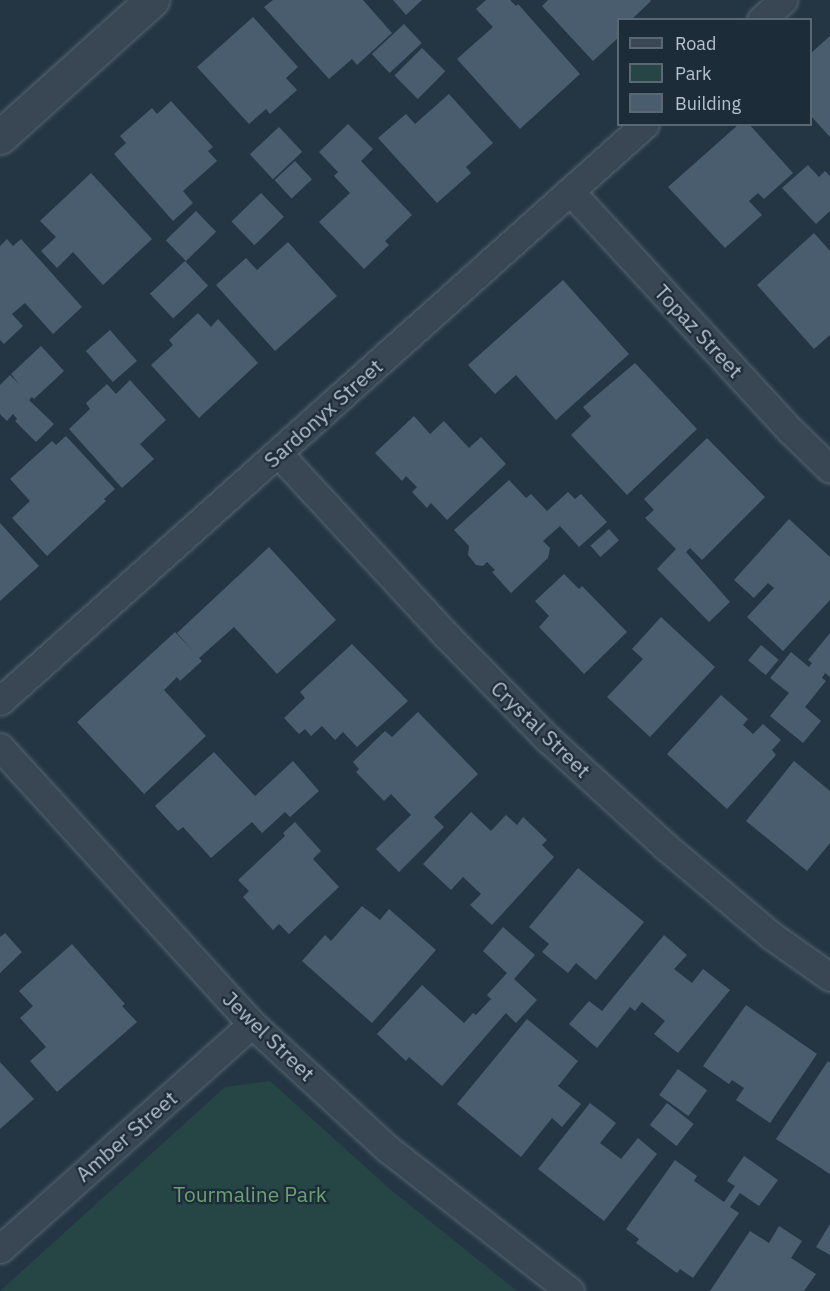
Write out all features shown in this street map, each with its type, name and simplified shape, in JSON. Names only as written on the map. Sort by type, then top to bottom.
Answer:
[{"type":"street","points":[[5,121],[152,0]]},
{"type":"street","points":[[763,18],[783,0]]},
{"type":"street","name":"Sardonyx Street","points":[[0,700],[643,126]]},
{"type":"street","name":"Topaz Street","points":[[570,191],[791,431],[830,469]]},
{"type":"street","name":"Crystal Street","points":[[278,453],[446,635],[548,739],[683,861],[772,936],[830,977]]},
{"type":"street","name":"Jewel Street","points":[[0,747],[252,1024],[388,1149],[570,1291]]},
{"type":"street","name":"Amber Street","points":[[0,1249],[252,1024]]},
{"type":"green space","name":"Tourmaline Park","points":[[270,1081],[391,1190],[517,1291],[0,1291],[225,1087]]},
{"type":"building","points":[[273,0],[363,0],[392,33],[357,65],[352,59],[329,79],[264,7]]},
{"type":"building","points":[[393,0],[422,0],[406,15]]},
{"type":"building","points":[[486,0],[510,0],[516,6],[518,4],[580,74],[520,129],[457,59],[493,27],[476,9]]},
{"type":"building","points":[[548,0],[651,1],[633,18],[617,18],[617,39],[593,61],[542,6]]},
{"type":"building","points":[[253,17],[298,67],[286,78],[297,90],[270,114],[266,109],[249,124],[197,67]]},
{"type":"building","points":[[404,24],[422,43],[390,73],[372,54]]},
{"type":"building","points":[[830,36],[830,137],[812,117],[812,52]]},
{"type":"building","points":[[422,48],[445,71],[418,99],[394,76]]},
{"type":"building","points":[[449,94],[493,143],[466,167],[471,173],[437,203],[378,138],[406,114],[415,124]]},
{"type":"building","points":[[171,101],[213,147],[208,151],[217,161],[183,191],[193,203],[173,221],[114,154],[126,143],[120,136],[152,108],[157,114]]},
{"type":"building","points":[[348,124],[373,149],[361,161],[412,215],[385,241],[389,245],[364,269],[319,222],[350,193],[334,176],[338,172],[319,152]]},
{"type":"building","points":[[737,126],[751,126],[793,173],[764,199],[758,193],[749,201],[762,215],[725,248],[668,187]]},
{"type":"building","points":[[279,127],[302,152],[273,179],[250,154]]},
{"type":"building","points":[[295,161],[312,179],[292,198],[275,180]]},
{"type":"building","points":[[808,165],[819,177],[825,171],[830,176],[830,211],[816,224],[782,188]]},
{"type":"building","points":[[91,173],[152,239],[103,285],[73,252],[57,268],[41,251],[56,237],[40,221]]},
{"type":"building","points":[[261,193],[284,217],[254,245],[232,221]]},
{"type":"building","points":[[196,211],[216,232],[186,261],[166,240]]},
{"type":"building","points":[[814,233],[830,251],[830,335],[814,349],[757,285]]},
{"type":"building","points":[[7,239],[13,246],[21,239],[82,307],[53,334],[25,303],[12,314],[23,326],[4,344],[0,340],[0,246]]},
{"type":"building","points":[[288,242],[337,296],[275,351],[216,285],[246,258],[257,270]]},
{"type":"building","points":[[185,261],[208,286],[173,319],[150,294]]},
{"type":"building","points":[[563,280],[629,354],[556,420],[516,375],[495,394],[468,365]]},
{"type":"building","points":[[198,313],[211,327],[218,319],[258,363],[199,418],[151,365],[173,345],[169,340]]},
{"type":"building","points":[[110,330],[137,361],[113,382],[86,351]]},
{"type":"building","points":[[41,346],[64,371],[34,399],[32,397],[29,400],[54,424],[36,442],[15,421],[17,419],[13,414],[7,421],[0,414],[0,385],[10,375],[19,384],[11,374]]},
{"type":"building","points":[[635,363],[697,429],[627,495],[571,435],[591,416],[583,407]]},
{"type":"building","points":[[130,380],[166,420],[140,444],[154,459],[122,488],[69,429],[90,409],[86,403],[107,384],[116,394]]},
{"type":"building","points":[[414,416],[430,434],[444,421],[469,448],[481,437],[506,464],[447,520],[431,503],[427,508],[412,492],[417,487],[406,476],[402,481],[375,453]]},
{"type":"building","points":[[66,436],[115,489],[104,499],[106,501],[47,556],[12,518],[30,501],[10,479],[52,441],[56,445]]},
{"type":"building","points":[[707,438],[765,497],[702,560],[690,548],[686,552],[730,602],[709,622],[657,569],[676,549],[645,518],[654,510],[644,499]]},
{"type":"building","points":[[509,480],[526,498],[531,494],[547,511],[568,492],[575,499],[581,494],[607,522],[579,547],[560,526],[543,541],[550,548],[548,558],[511,593],[492,572],[495,570],[487,562],[483,566],[476,565],[468,555],[469,546],[454,530]]},
{"type":"building","points":[[789,519],[830,557],[830,600],[783,651],[747,617],[774,588],[768,583],[754,598],[734,580]]},
{"type":"building","points":[[0,523],[39,566],[0,601]]},
{"type":"building","points":[[609,529],[619,540],[600,557],[590,546]]},
{"type":"building","points":[[269,547],[336,620],[277,674],[234,627],[199,658],[202,661],[180,681],[177,677],[164,690],[206,736],[144,794],[77,722],[175,632],[194,652],[177,633]]},
{"type":"building","points":[[564,574],[579,589],[582,586],[627,632],[584,674],[539,627],[549,616],[535,601]]},
{"type":"building","points":[[661,617],[715,667],[650,737],[607,697],[643,659],[632,649]]},
{"type":"building","points":[[830,633],[830,677],[825,673],[822,678],[826,681],[805,707],[821,721],[803,743],[770,716],[789,693],[770,678],[791,652],[809,667],[812,663],[808,660]]},
{"type":"building","points":[[352,644],[408,701],[357,747],[343,732],[335,740],[322,726],[311,736],[305,729],[299,734],[284,718],[305,698],[300,692]]},
{"type":"building","points":[[761,645],[779,660],[766,675],[748,660]]},
{"type":"building","points":[[721,695],[748,719],[743,725],[753,734],[763,724],[781,740],[772,750],[776,755],[727,809],[667,754]]},
{"type":"building","points":[[418,712],[478,774],[434,817],[444,827],[399,872],[376,849],[411,815],[391,794],[384,801],[356,772],[359,769],[353,762],[385,731],[392,737]]},
{"type":"building","points":[[214,752],[255,796],[293,761],[319,791],[290,817],[285,812],[262,833],[252,822],[211,858],[183,827],[178,831],[155,806]]},
{"type":"building","points":[[794,761],[830,791],[830,843],[807,871],[746,821]]},
{"type":"building","points":[[471,812],[491,831],[506,815],[517,825],[523,817],[547,840],[542,845],[554,857],[492,925],[470,905],[481,894],[463,877],[451,890],[423,864]]},
{"type":"building","points":[[295,822],[321,851],[313,859],[339,887],[289,934],[279,924],[273,930],[243,897],[249,891],[238,880],[285,836],[283,833]]},
{"type":"building","points":[[578,868],[644,922],[596,980],[576,963],[568,973],[542,952],[549,944],[529,927]]},
{"type":"building","points":[[362,906],[380,920],[389,909],[436,950],[372,1023],[302,961],[325,935],[331,941]]},
{"type":"building","points":[[503,927],[535,955],[514,979],[537,1000],[516,1023],[506,1013],[442,1086],[409,1057],[406,1061],[377,1034],[422,985],[464,1023],[473,1013],[476,1015],[491,999],[487,995],[507,973],[483,951]]},
{"type":"building","points":[[5,933],[22,952],[0,973],[0,937]]},
{"type":"building","points":[[664,935],[687,955],[674,969],[692,983],[703,969],[730,990],[678,1053],[654,1034],[665,1021],[642,1002],[635,1011],[630,1007],[597,1048],[569,1024],[589,1001],[602,1011]]},
{"type":"building","points":[[72,944],[125,1004],[122,1006],[137,1022],[57,1092],[30,1061],[46,1047],[20,1018],[33,1006],[19,991]]},
{"type":"building","points":[[746,1005],[817,1054],[770,1123],[736,1100],[744,1088],[732,1080],[729,1084],[703,1066]]},
{"type":"building","points":[[527,1019],[578,1061],[558,1086],[581,1104],[562,1127],[552,1118],[521,1157],[457,1104]]},
{"type":"building","points":[[828,1061],[830,1063],[830,1174],[776,1139]]},
{"type":"building","points":[[0,1062],[34,1099],[0,1129]]},
{"type":"building","points":[[678,1069],[707,1090],[688,1116],[659,1095]]},
{"type":"building","points":[[590,1103],[616,1123],[600,1143],[621,1159],[638,1138],[657,1154],[604,1221],[538,1169]]},
{"type":"building","points":[[667,1103],[694,1124],[677,1146],[650,1125]]},
{"type":"building","points":[[744,1156],[778,1180],[759,1206],[740,1193],[730,1207],[739,1213],[693,1278],[680,1269],[677,1273],[636,1243],[639,1239],[626,1229],[675,1160],[697,1176],[694,1181],[724,1202],[735,1186],[727,1181]]},
{"type":"building","points":[[830,1224],[830,1255],[816,1247]]},
{"type":"building","points":[[779,1226],[802,1241],[791,1258],[816,1274],[804,1291],[710,1291],[750,1231],[769,1243]]}]
